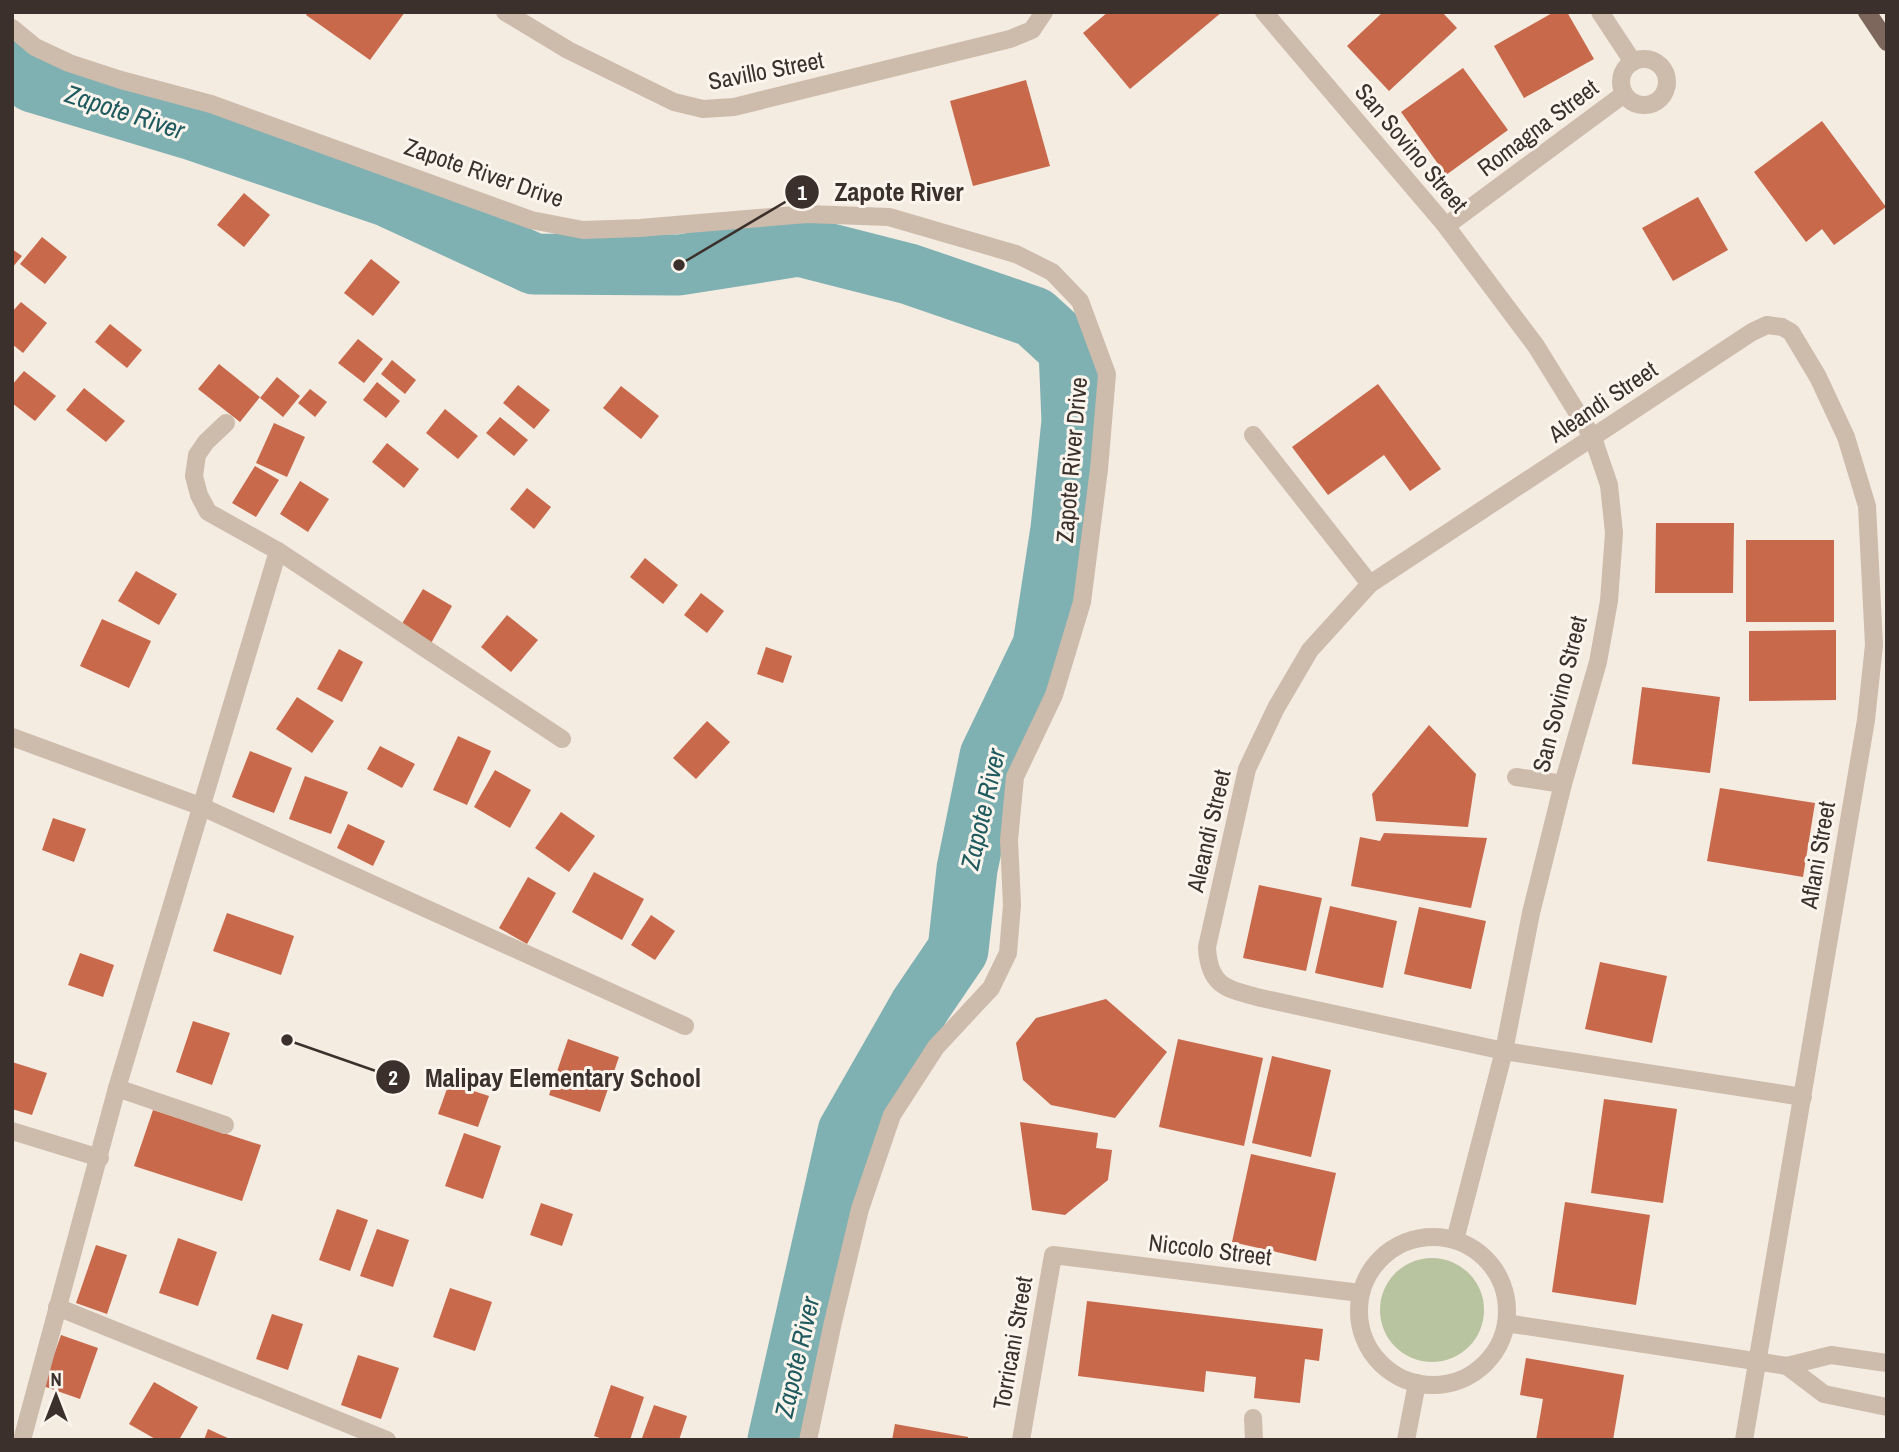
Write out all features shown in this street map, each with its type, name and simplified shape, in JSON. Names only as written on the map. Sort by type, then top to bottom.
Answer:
[{"type":"main road","points":[[1867,12],[1887,42]]},
{"type":"street","name":"Savillo Street","points":[[505,12],[568,50],[674,102],[703,109],[734,107],[1010,39],[1032,30],[1044,12]]},
{"type":"street","name":"San Sovino Street","points":[[1264,12],[1446,226],[1536,346],[1593,438],[1609,485],[1614,533],[1609,601],[1598,662],[1563,784],[1531,913],[1504,1051],[1455,1240]]},
{"type":"street","points":[[1600,12],[1633,62]]},
{"type":"street","name":"Zapote River Drive","points":[[12,28],[35,47],[69,63],[211,104],[531,220],[583,230],[807,214],[889,217],[1016,254],[1052,272],[1080,301],[1107,374],[1099,470],[1082,602],[1054,695],[1015,777],[1009,840],[1012,905],[1008,953],[991,988],[936,1047],[892,1115],[860,1209],[808,1440]]},
{"type":"street","points":[[1648,59],[1662,67],[1668,81],[1667,89],[1658,101],[1644,106],[1629,100],[1624,94],[1621,80],[1627,67],[1633,62],[1648,59]]},
{"type":"street","name":"Romagna Street","points":[[1446,226],[1624,94]]},
{"type":"street","name":"Aflani Street","points":[[1744,1440],[1866,720],[1874,645],[1867,506],[1846,437],[1818,377],[1791,332],[1782,327],[1768,325],[1752,332]]},
{"type":"street","name":"Aleandi Street","points":[[1752,332],[1370,584],[1310,650],[1276,708],[1247,769],[1207,947],[1208,965],[1217,982],[1238,992],[1504,1051],[1803,1097]]},
{"type":"street","points":[[226,423],[197,455],[194,476],[199,495],[208,512],[278,551],[562,739]]},
{"type":"street","points":[[1252,435],[1370,584]]},
{"type":"street","points":[[22,1440],[117,1088],[278,551]]},
{"type":"street","points":[[12,737],[200,806],[685,1026]]},
{"type":"street","points":[[1516,777],[1563,784]]},
{"type":"street","points":[[117,1088],[225,1125]]},
{"type":"street","points":[[12,1131],[100,1158]]},
{"type":"street","points":[[1435,1237],[1455,1240],[1478,1253],[1496,1272],[1505,1297],[1506,1323],[1500,1342],[1489,1359],[1474,1372],[1456,1381],[1417,1383],[1398,1376],[1382,1365],[1370,1350],[1358,1313],[1360,1293],[1368,1275],[1380,1259],[1396,1246],[1415,1239],[1435,1237]]},
{"type":"street","name":"Niccolo Street","points":[[1053,1255],[1360,1293]]},
{"type":"street","name":"Torricani Street","points":[[1021,1440],[1053,1255]]},
{"type":"street","points":[[57,1307],[387,1440]]},
{"type":"street","points":[[1506,1323],[1787,1366],[1831,1355],[1887,1363]]},
{"type":"street","points":[[1787,1366],[1824,1394],[1887,1407]]},
{"type":"street","points":[[1406,1440],[1417,1383]]},
{"type":"street","points":[[1252,1418],[1254,1440]]},
{"type":"green space","points":[[1432,1258],[1452,1262],[1469,1273],[1480,1290],[1484,1310],[1480,1330],[1469,1347],[1452,1358],[1432,1362],[1412,1358],[1395,1347],[1384,1330],[1380,1310],[1384,1290],[1395,1273],[1412,1262]]},
{"type":"building","points":[[308,12],[405,12],[370,60],[306,15]]},
{"type":"building","points":[[1108,12],[1222,12],[1130,89],[1083,33]]},
{"type":"building","points":[[1383,12],[1442,12],[1457,28],[1389,91],[1347,46]]},
{"type":"building","points":[[1554,12],[1567,12],[1594,59],[1524,98],[1494,46]]},
{"type":"building","points":[[1463,68],[1508,130],[1446,175],[1401,112]]},
{"type":"building","points":[[1026,80],[1050,166],[973,186],[950,101]]},
{"type":"building","points":[[1822,121],[1886,207],[1834,245],[1822,229],[1806,242],[1754,172]]},
{"type":"building","points":[[244,193],[270,215],[244,247],[217,225]]},
{"type":"building","points":[[1698,197],[1728,250],[1673,281],[1642,228]]},
{"type":"building","points":[[42,237],[67,257],[45,284],[20,264]]},
{"type":"building","points":[[12,249],[22,256],[12,268]]},
{"type":"building","points":[[371,259],[400,282],[373,316],[344,293]]},
{"type":"building","points":[[21,302],[47,323],[23,353],[12,344],[12,312]]},
{"type":"building","points":[[110,324],[142,350],[127,368],[95,342]]},
{"type":"building","points":[[358,339],[383,359],[364,383],[338,363]]},
{"type":"building","points":[[392,360],[416,380],[405,394],[381,374]]},
{"type":"building","points":[[219,364],[260,397],[240,422],[198,389]]},
{"type":"building","points":[[24,371],[56,396],[35,421],[12,403],[12,385]]},
{"type":"building","points":[[277,377],[300,396],[283,417],[260,398]]},
{"type":"building","points":[[377,382],[400,401],[386,418],[363,400]]},
{"type":"building","points":[[1378,384],[1441,469],[1410,491],[1384,455],[1328,495],[1292,447]]},
{"type":"building","points":[[518,385],[550,410],[534,429],[503,403]]},
{"type":"building","points":[[621,386],[659,416],[641,439],[603,408]]},
{"type":"building","points":[[84,388],[125,421],[106,442],[66,410]]},
{"type":"building","points":[[310,389],[327,402],[315,417],[298,403]]},
{"type":"building","points":[[445,409],[478,436],[458,459],[426,433]]},
{"type":"building","points":[[500,417],[528,440],[514,456],[486,433]]},
{"type":"building","points":[[274,423],[305,437],[287,477],[256,463]]},
{"type":"building","points":[[387,443],[419,469],[404,488],[372,462]]},
{"type":"building","points":[[255,466],[279,480],[256,517],[232,503]]},
{"type":"building","points":[[300,481],[329,499],[308,532],[280,514]]},
{"type":"building","points":[[527,488],[551,507],[534,529],[510,509]]},
{"type":"building","points":[[1656,523],[1734,523],[1733,593],[1655,593]]},
{"type":"building","points":[[1746,540],[1834,540],[1834,622],[1746,622]]},
{"type":"building","points":[[645,558],[678,585],[663,604],[630,577]]},
{"type":"building","points":[[136,571],[177,594],[159,625],[118,601]]},
{"type":"building","points":[[423,589],[452,606],[430,645],[400,627]]},
{"type":"building","points":[[701,593],[724,611],[707,633],[684,615]]},
{"type":"building","points":[[507,615],[538,640],[511,672],[481,647]]},
{"type":"building","points":[[102,619],[151,641],[129,688],[80,666]]},
{"type":"building","points":[[1836,630],[1836,700],[1749,701],[1749,631]]},
{"type":"building","points":[[766,647],[792,656],[783,683],[757,674]]},
{"type":"building","points":[[339,649],[363,662],[342,702],[317,689]]},
{"type":"building","points":[[1642,687],[1720,697],[1710,773],[1632,764]]},
{"type":"building","points":[[297,697],[334,721],[312,753],[276,729]]},
{"type":"building","points":[[707,721],[730,742],[696,779],[673,758]]},
{"type":"building","points":[[1429,725],[1476,774],[1468,827],[1376,821],[1372,794]]},
{"type":"building","points":[[458,736],[491,751],[467,805],[433,790]]},
{"type":"building","points":[[380,746],[415,764],[402,788],[367,769]]},
{"type":"building","points":[[250,751],[292,768],[274,813],[232,797]]},
{"type":"building","points":[[495,770],[531,790],[510,828],[474,807]]},
{"type":"building","points":[[305,776],[348,792],[331,834],[289,819]]},
{"type":"building","points":[[1720,788],[1815,803],[1803,877],[1707,861]]},
{"type":"building","points":[[561,812],[595,836],[569,872],[535,848]]},
{"type":"building","points":[[53,818],[86,829],[74,862],[42,850]]},
{"type":"building","points":[[348,824],[385,841],[373,866],[337,848]]},
{"type":"building","points":[[1384,833],[1487,838],[1471,908],[1351,886],[1360,837],[1380,841]]},
{"type":"building","points":[[594,872],[644,899],[622,940],[572,912]]},
{"type":"building","points":[[528,877],[556,893],[527,944],[499,928]]},
{"type":"building","points":[[1259,885],[1322,898],[1306,971],[1243,958]]},
{"type":"building","points":[[1330,906],[1397,921],[1383,988],[1315,973]]},
{"type":"building","points":[[1419,907],[1486,921],[1471,989],[1404,974]]},
{"type":"building","points":[[227,913],[294,936],[281,975],[213,951]]},
{"type":"building","points":[[651,915],[675,931],[655,960],[631,945]]},
{"type":"building","points":[[80,953],[114,965],[103,997],[68,985]]},
{"type":"building","points":[[1600,962],[1667,976],[1652,1043],[1585,1029]]},
{"type":"building","points":[[1106,999],[1167,1052],[1115,1118],[1051,1105],[1023,1080],[1016,1043],[1036,1018]]},
{"type":"building","points":[[193,1021],[230,1033],[212,1085],[176,1072]]},
{"type":"building","points":[[568,1039],[619,1057],[600,1112],[549,1095]]},
{"type":"building","points":[[1178,1039],[1263,1058],[1244,1146],[1159,1127]]},
{"type":"building","points":[[1272,1056],[1331,1070],[1311,1157],[1252,1143]]},
{"type":"building","points":[[12,1062],[47,1073],[32,1115],[12,1109]]},
{"type":"building","points":[[449,1083],[489,1096],[478,1127],[438,1114]]},
{"type":"building","points":[[1604,1099],[1677,1109],[1663,1203],[1591,1193]]},
{"type":"building","points":[[153,1110],[261,1145],[242,1201],[134,1166]]},
{"type":"building","points":[[1020,1122],[1098,1133],[1096,1148],[1112,1150],[1108,1180],[1065,1215],[1032,1210]]},
{"type":"building","points":[[464,1133],[501,1146],[483,1199],[445,1186]]},
{"type":"building","points":[[1251,1154],[1336,1173],[1316,1261],[1232,1242]]},
{"type":"building","points":[[1565,1202],[1650,1215],[1636,1305],[1552,1292]]},
{"type":"building","points":[[541,1203],[573,1214],[562,1246],[530,1235]]},
{"type":"building","points":[[337,1209],[368,1220],[350,1271],[319,1260]]},
{"type":"building","points":[[377,1229],[409,1240],[393,1287],[360,1276]]},
{"type":"building","points":[[178,1238],[217,1252],[198,1306],[159,1293]]},
{"type":"building","points":[[96,1245],[127,1255],[107,1314],[76,1303]]},
{"type":"building","points":[[450,1288],[492,1302],[475,1351],[433,1337]]},
{"type":"building","points":[[1087,1301],[1323,1329],[1319,1361],[1305,1359],[1300,1403],[1254,1398],[1256,1377],[1206,1371],[1204,1392],[1078,1376]]},
{"type":"building","points":[[272,1314],[303,1324],[288,1370],[256,1359]]},
{"type":"building","points":[[61,1335],[98,1348],[80,1399],[43,1386]]},
{"type":"building","points":[[358,1355],[399,1368],[381,1419],[341,1405]]},
{"type":"building","points":[[1526,1358],[1624,1375],[1613,1440],[1536,1440],[1543,1399],[1520,1395]]},
{"type":"building","points":[[154,1382],[198,1407],[179,1440],[157,1440],[129,1424]]},
{"type":"building","points":[[611,1385],[644,1397],[630,1440],[606,1440],[594,1436]]},
{"type":"building","points":[[654,1405],[687,1416],[679,1440],[642,1438]]},
{"type":"building","points":[[895,1424],[968,1437],[968,1440],[892,1440]]},
{"type":"building","points":[[208,1429],[232,1440],[204,1440]]},
{"type":"waterway","name":"Zapote River","points":[[12,61],[33,82],[190,129],[389,197],[534,264],[679,265],[799,246],[909,274],[1034,317],[1069,349],[1072,421],[1061,529],[1043,646],[990,756],[967,869],[958,950],[920,1006],[848,1132],[778,1440]]},
{"type":"place","name":"Zapote River","points":[[679,265]]},
{"type":"place","name":"Malipay Elementary School","points":[[287,1040]]}]
